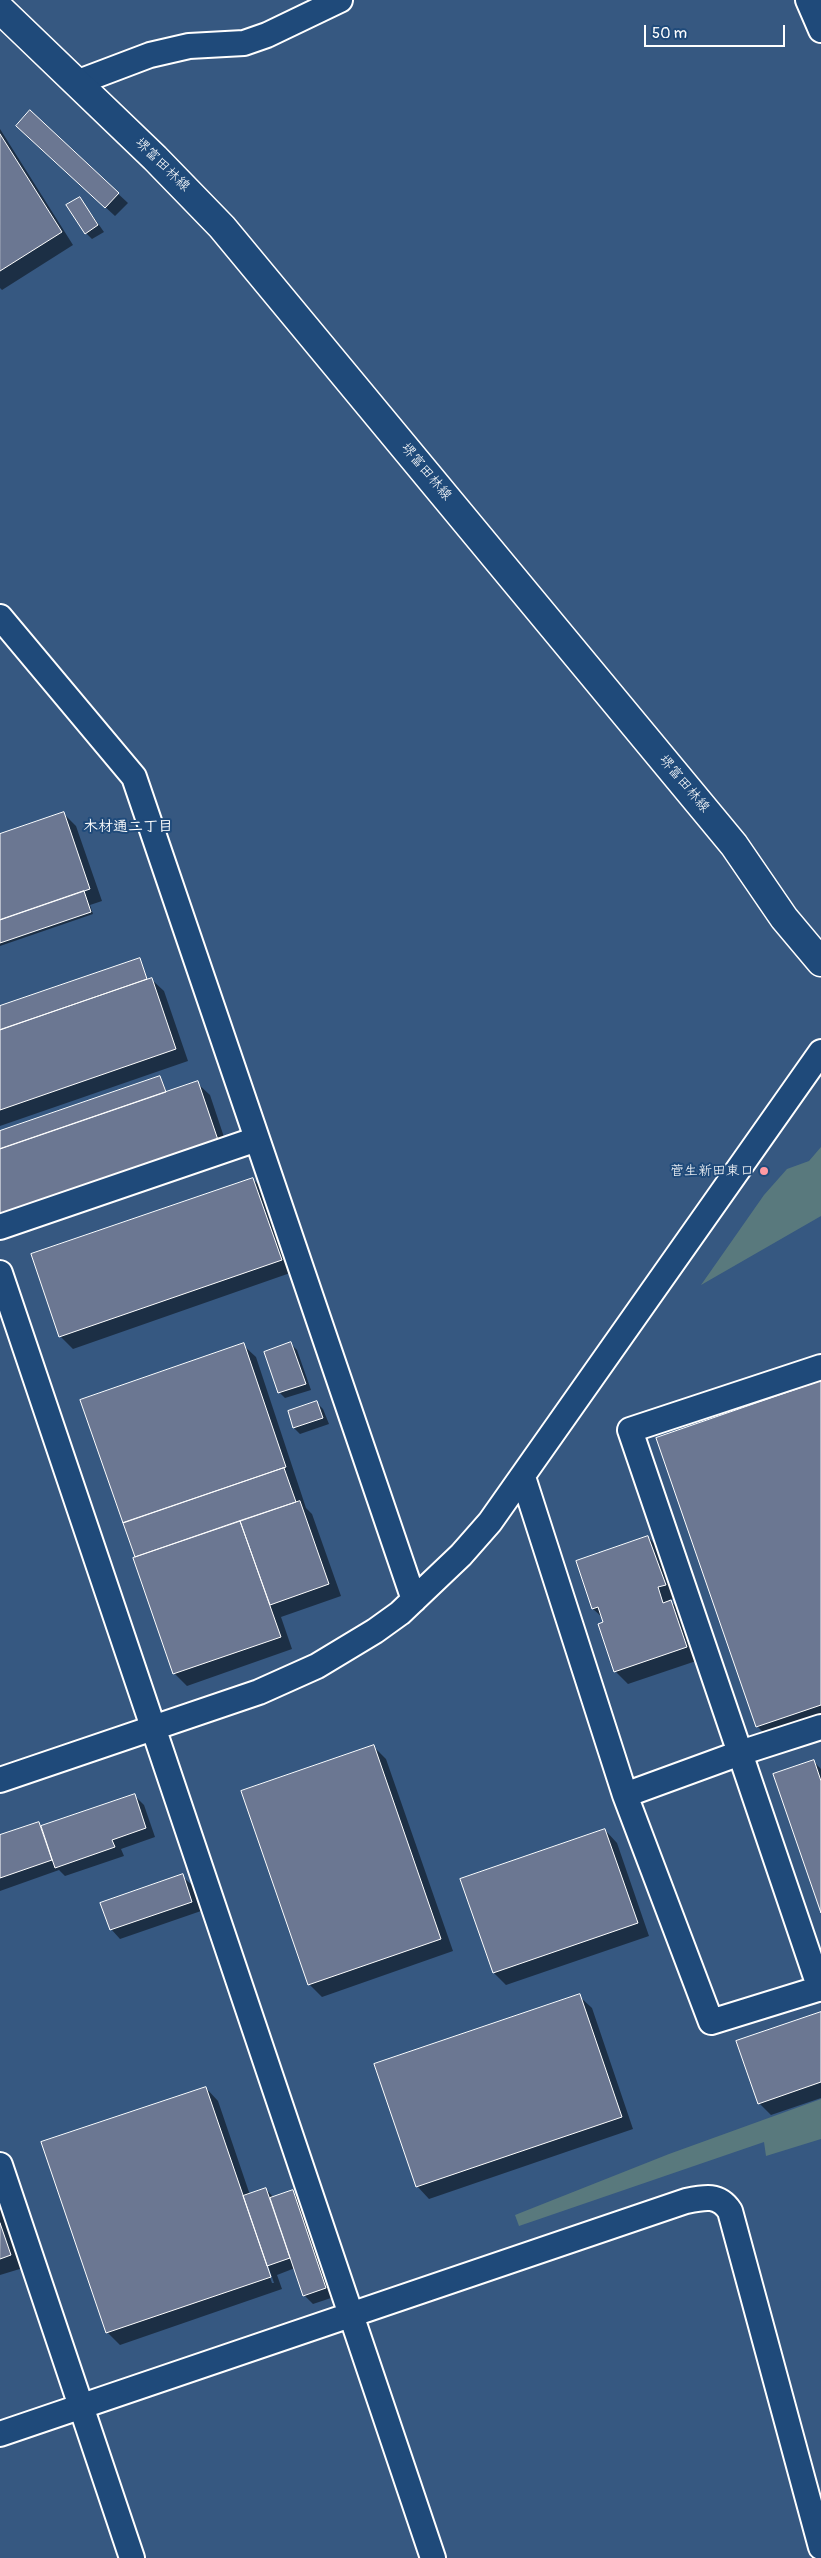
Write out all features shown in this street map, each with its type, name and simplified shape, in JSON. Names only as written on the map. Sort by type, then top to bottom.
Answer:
[{"type":"main road","name":"堺富田林線","points":[[0,9],[195,198],[251,261],[734,845],[784,918],[821,962]]},
{"type":"street","points":[[76,83],[150,55],[189,46],[244,42],[267,35],[340,0]]},
{"type":"street","points":[[808,0],[821,30]]},
{"type":"street","points":[[0,617],[134,777],[414,1600]]},
{"type":"street","points":[[0,1780],[259,1692],[317,1666],[375,1631],[414,1600],[461,1555],[490,1522],[821,1052]]},
{"type":"street","points":[[0,1228],[257,1139]]},
{"type":"street","points":[[0,1274],[434,2558]]},
{"type":"street","points":[[523,1477],[625,1794],[711,2022],[820,1989],[630,1430],[821,1367]]},
{"type":"street","points":[[625,1794],[821,1726]]},
{"type":"street","points":[[0,2165],[132,2558]]},
{"type":"street","points":[[0,2434],[686,2200],[714,2197],[724,2202],[732,2217],[821,2547]]},
{"type":"green space","points":[[821,1147],[821,1216],[701,1285],[764,1195],[787,1169],[809,1161]]},
{"type":"green space","points":[[821,2099],[821,2139],[766,2156],[764,2142],[519,2226],[515,2215],[669,2154]]},
{"type":"building","points":[[30,110],[119,193],[105,208],[16,126]]},
{"type":"building","points":[[0,134],[62,232],[0,271]]},
{"type":"building","points":[[80,197],[98,225],[85,234],[66,205]]},
{"type":"building","points":[[64,812],[90,889],[0,920],[0,834]]},
{"type":"building","points":[[84,891],[91,912],[0,943],[0,920]]},
{"type":"building","points":[[140,958],[147,979],[0,1030],[0,1006]]},
{"type":"building","points":[[152,978],[176,1049],[0,1110],[0,1030]]},
{"type":"building","points":[[160,1076],[166,1092],[0,1149],[0,1131]]},
{"type":"building","points":[[198,1081],[218,1140],[0,1215],[0,1149]]},
{"type":"building","points":[[253,1178],[282,1260],[59,1337],[31,1254]]},
{"type":"building","points":[[291,1342],[306,1384],[278,1393],[264,1352]]},
{"type":"building","points":[[244,1343],[286,1467],[123,1523],[80,1400]]},
{"type":"building","points":[[821,1381],[821,1705],[756,1727],[656,1438]]},
{"type":"building","points":[[317,1401],[323,1418],[293,1428],[288,1411]]},
{"type":"building","points":[[284,1468],[296,1502],[135,1557],[123,1523]]},
{"type":"building","points":[[300,1501],[329,1584],[270,1605],[240,1521]]},
{"type":"building","points":[[240,1521],[281,1637],[173,1674],[133,1558]]},
{"type":"building","points":[[648,1536],[666,1585],[658,1587],[663,1603],[671,1600],[687,1647],[614,1672],[598,1624],[603,1622],[598,1607],[592,1609],[576,1561]]},
{"type":"building","points":[[374,1745],[441,1939],[308,1985],[241,1791]]},
{"type":"building","points":[[814,1760],[821,1781],[821,1913],[773,1774]]},
{"type":"building","points":[[135,1794],[146,1828],[112,1840],[115,1847],[55,1868],[41,1826]]},
{"type":"building","points":[[39,1822],[52,1860],[0,1878],[0,1835]]},
{"type":"building","points":[[605,1829],[638,1923],[493,1973],[460,1879]]},
{"type":"building","points":[[183,1874],[192,1902],[110,1930],[100,1903]]},
{"type":"building","points":[[580,1994],[622,2117],[416,2187],[374,2064]]},
{"type":"building","points":[[821,2012],[821,2082],[758,2104],[736,2041]]},
{"type":"building","points":[[206,2087],[271,2277],[106,2333],[41,2142]]},
{"type":"building","points":[[266,2188],[290,2258],[267,2266],[243,2196]]},
{"type":"building","points":[[293,2190],[326,2288],[303,2296],[270,2198]]},
{"type":"building","points":[[0,2223],[11,2255],[0,2259]]},
{"type":"place","name":"菅生新田東口","points":[[764,1171]]},
{"type":"district","name":"木材通二丁目","points":[[128,827]]}]
